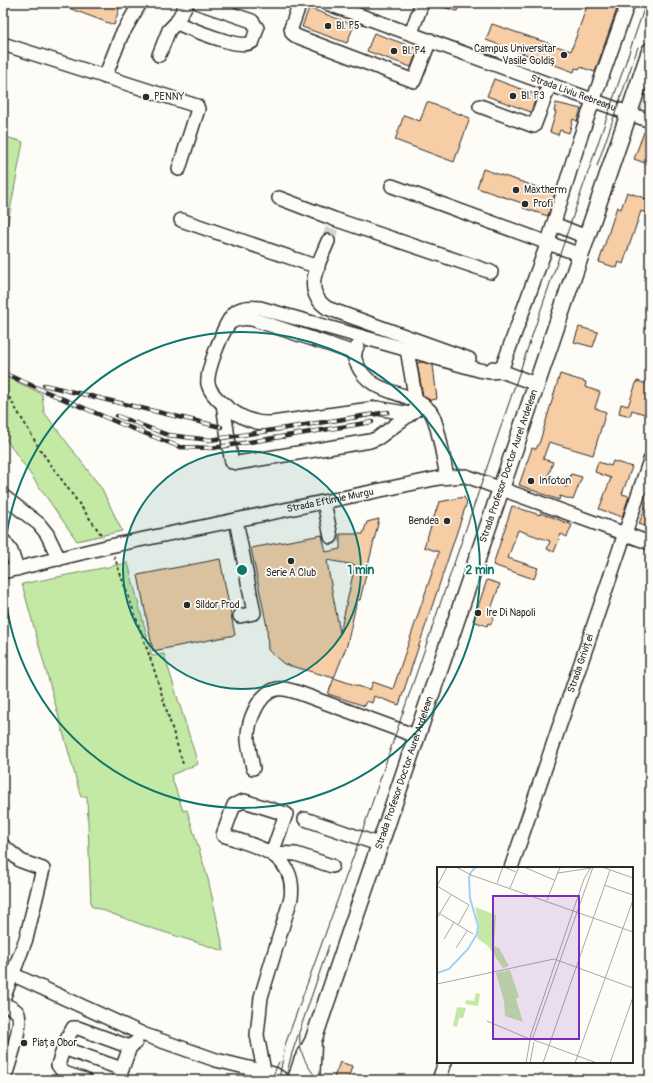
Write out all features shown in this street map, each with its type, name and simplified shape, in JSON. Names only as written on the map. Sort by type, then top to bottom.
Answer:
[{"type":"main road","name":"Strada Profesor Doctor Aurel Ardelean","points":[[296,1080],[302,1060],[313,1041],[378,844],[502,488],[650,51]]},
{"type":"main road","name":"Strada Profesor Doctor Aurel Ardelean","points":[[311,1080],[313,1041]]},
{"type":"street","points":[[105,77],[121,36],[140,3]]},
{"type":"street","points":[[159,55],[169,30],[176,23],[187,3]]},
{"type":"street","points":[[176,23],[234,43],[246,45],[253,41],[257,28],[252,21],[199,3]]},
{"type":"street","points":[[300,3],[291,28],[292,32],[296,36],[412,85],[430,40]]},
{"type":"street","name":"Strada Liviu Rebreanu","points":[[326,3],[650,121]]},
{"type":"street","points":[[411,33],[422,3]]},
{"type":"street","points":[[501,371],[548,242],[580,138],[628,3]]},
{"type":"street","points":[[3,44],[198,107],[179,169]]},
{"type":"street","points":[[480,106],[534,126],[550,84]]},
{"type":"street","points":[[392,186],[581,255]]},
{"type":"street","points":[[279,198],[334,222],[491,272]]},
{"type":"street","points":[[181,220],[318,267]]},
{"type":"street","points":[[554,224],[586,237]]},
{"type":"street","points":[[328,241],[313,282],[314,293],[321,303],[327,308],[536,384]]},
{"type":"street","points":[[410,414],[377,408],[272,423],[258,423],[246,418],[223,404],[211,392],[208,381],[228,319],[234,312],[241,308],[252,307],[479,370],[491,372],[501,371]]},
{"type":"street","points":[[222,334],[226,328],[236,320],[252,319],[355,354]]},
{"type":"street","points":[[371,339],[358,345],[355,354],[357,365],[368,381],[430,410],[435,420],[447,477]]},
{"type":"street","points":[[407,349],[419,404]]},
{"type":"street","points":[[223,404],[230,458],[232,462],[237,463],[370,441],[378,438],[410,414],[419,404]]},
{"type":"street","name":"Strada Griviței","points":[[511,867],[650,460]]},
{"type":"street","name":"Strada Eftimie Murgu","points":[[3,572],[110,546],[447,477],[466,476],[650,543]]},
{"type":"street","points":[[3,496],[39,524],[47,534],[59,559]]},
{"type":"street","points":[[324,502],[331,537]]},
{"type":"street","points":[[236,520],[254,613],[240,616]]},
{"type":"street","points":[[3,540],[12,551],[17,569]]},
{"type":"street","points":[[253,768],[248,741],[250,724],[263,698],[270,692],[278,689],[288,689],[416,736]]},
{"type":"street","points":[[272,853],[286,814],[244,801],[234,805],[223,835],[272,853],[296,854],[332,866]]},
{"type":"street","points":[[305,819],[378,844]]},
{"type":"street","points":[[3,846],[21,861],[42,869],[34,911],[8,972],[3,999]]},
{"type":"street","points":[[272,853],[288,870],[292,889],[291,898],[261,997],[257,1035],[272,1076]]},
{"type":"street","points":[[8,972],[145,1035],[216,1060],[272,1076]]},
{"type":"street","points":[[3,1004],[17,1011],[19,1016],[18,1030],[4,1080]]},
{"type":"street","points":[[85,1080],[64,1073],[59,1068],[58,1062],[63,1048],[70,1031],[75,1027],[130,1047]]},
{"type":"street","points":[[63,1048],[120,1074],[130,1047],[145,1035]]},
{"type":"street","points":[[439,1080],[445,1063]]},
{"type":"path","points":[[3,387],[41,451],[110,546],[124,579],[183,764]]},
{"type":"green space","points":[[3,136],[23,142],[7,227],[3,263]]},
{"type":"green space","points":[[3,336],[7,377],[42,394],[44,412],[102,489],[122,531],[77,541],[3,435]]},
{"type":"green space","points":[[128,563],[152,656],[164,654],[198,764],[171,775],[183,811],[187,810],[208,879],[224,951],[151,928],[91,906],[87,796],[81,797],[22,584]]},
{"type":"building","points":[[55,3],[121,3],[114,25]]},
{"type":"building","points":[[436,3],[460,3],[457,11],[436,5]]},
{"type":"building","points":[[588,3],[619,3],[595,72],[580,67],[579,69],[575,68],[574,72],[486,40],[492,24],[571,51]]},
{"type":"building","name":"Bl. P5","points":[[309,8],[354,25],[347,43],[302,27]]},
{"type":"building","name":"Bl. P4","points":[[374,33],[418,49],[411,67],[367,51]]},
{"type":"building","name":"Bl. P3","points":[[494,79],[537,95],[531,112],[487,96]]},
{"type":"building","points":[[427,102],[470,118],[454,162],[395,140],[404,115],[420,121]]},
{"type":"building","points":[[556,103],[581,109],[577,121],[573,119],[569,133],[560,130],[558,135],[550,132],[556,112],[554,111]]},
{"type":"building","points":[[644,132],[650,134],[650,150],[645,163],[634,159]]},
{"type":"building","name":"Maxtherm","points":[[483,169],[555,193],[548,216],[523,208],[525,204],[477,188]]},
{"type":"building","points":[[627,192],[650,200],[650,214],[641,211],[623,264],[619,262],[617,268],[599,262],[617,207],[621,209]]},
{"type":"building","points":[[579,327],[598,332],[593,347],[574,342]]},
{"type":"building","points":[[422,362],[433,365],[437,399],[430,400],[423,396],[417,363]]},
{"type":"building","points":[[560,374],[586,382],[585,387],[600,392],[595,408],[606,412],[593,455],[549,442],[543,459],[553,462],[547,480],[567,487],[571,474],[582,477],[573,500],[560,496],[559,500],[519,485],[532,448],[536,449],[540,441]]},
{"type":"building","points":[[637,381],[650,385],[650,416],[632,410],[630,416],[619,413],[621,404],[628,406]]},
{"type":"building","points":[[613,461],[632,467],[622,494],[629,496],[622,517],[599,509],[611,478],[595,472],[598,462],[611,466]]},
{"type":"building","points":[[649,496],[650,522],[648,527],[639,524]]},
{"type":"building","points":[[464,497],[467,502],[399,705],[374,696],[372,703],[367,701],[365,706],[328,694],[334,678],[370,690],[373,682],[393,689],[439,552],[424,547],[439,502]]},
{"type":"building","points":[[512,506],[540,515],[540,513],[572,525],[567,537],[561,534],[554,552],[547,549],[550,541],[518,530],[508,558],[538,568],[534,579],[493,565]]},
{"type":"building","points":[[379,519],[360,600],[357,600],[347,645],[334,678],[284,664],[268,650],[267,627],[251,548],[322,535],[326,552],[340,549],[340,534],[363,534],[367,522]],"holes":[[[327,560],[355,565],[340,633]]]},
{"type":"building","name":"Sildor Prod","points":[[220,559],[235,635],[153,651],[138,575]]},
{"type":"building","points":[[487,580],[500,584],[491,609],[496,611],[491,624],[488,623],[487,626],[473,621]]},
{"type":"building","points":[[340,1062],[352,1066],[348,1080],[333,1080]]},
{"type":"tunnel","points":[[328,241],[333,225]]},
{"type":"tram line","points":[[279,1080],[285,1045],[360,838],[646,3]]},
{"type":"tram line","points":[[597,166],[638,47]]},
{"type":"tram line","points":[[285,1080],[292,1053],[329,945]]},
{"type":"tram line","points":[[300,1035],[302,1054],[307,1065],[318,1080]]},
{"type":"tram line","points":[[271,1080],[279,1062]]},
{"type":"tram line","points":[[282,1079],[300,1076],[314,1080]]},
{"type":"railway","points":[[3,373],[121,424],[180,447],[213,448],[372,422]]},
{"type":"railway","points":[[44,385],[221,427]]},
{"type":"railway","points":[[117,416],[168,435],[210,440],[388,412]]},
{"type":"place","name":"Bl. P5","points":[[328,26]]},
{"type":"place","name":"Bl. P4","points":[[394,51]]},
{"type":"place","name":"Campus Universitar Vasile Goldiș","points":[[564,55]]},
{"type":"place","name":"Bl. P3","points":[[513,96]]},
{"type":"place","name":"PENNY","points":[[146,97]]},
{"type":"place","name":"Maxtherm","points":[[516,190]]},
{"type":"place","name":"Profi","points":[[525,204]]},
{"type":"place","name":"Infoton","points":[[531,481]]},
{"type":"place","name":"Bendea","points":[[447,521]]},
{"type":"place","name":"Serie A Club","points":[[291,561]]},
{"type":"place","name":"Sildor Prod","points":[[187,605]]},
{"type":"place","name":"Ire Di Napoli","points":[[478,613]]},
{"type":"place","name":"Piața Obor","points":[[24,1043]]}]
